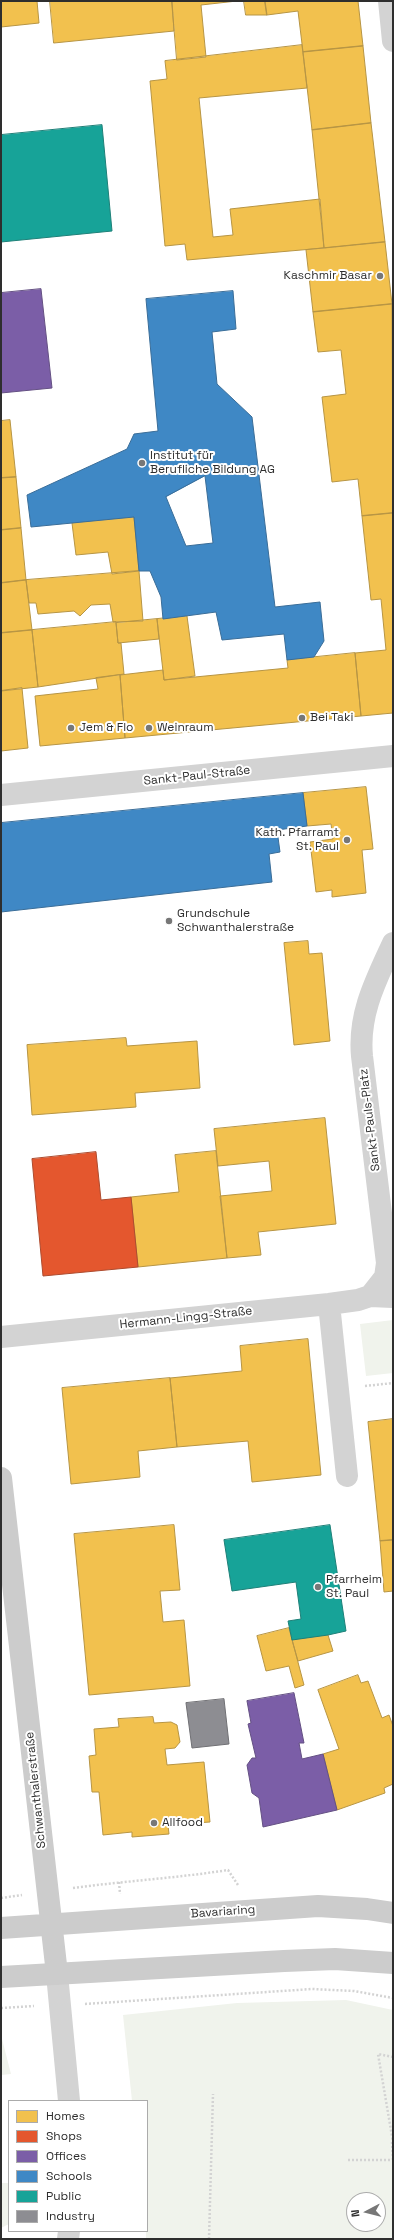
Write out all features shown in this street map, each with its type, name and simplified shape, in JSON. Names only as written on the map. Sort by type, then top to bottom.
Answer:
[{"type":"main road","name":"Schwanthalerstraße","points":[[1,1478],[57,1974]]},
{"type":"main road","name":"Bavariaring","points":[[1,1928],[318,1906],[367,1909],[393,1897]]},
{"type":"main road","points":[[367,1909],[393,1913]]},
{"type":"main road","points":[[1,1977],[335,1959],[393,1963]]},
{"type":"street","points":[[388,1],[393,41]]},
{"type":"street","name":"Sankt-Paul-Straße","points":[[1,795],[393,756]]},
{"type":"street","name":"Sankt-Pauls-Platz","points":[[370,1296],[385,1276],[387,1263],[362,1056],[361,1031],[371,990],[393,943]]},
{"type":"street","name":"Hermann-Lingg-Straße","points":[[1,1337],[329,1304],[358,1300],[370,1296],[393,1297]]},
{"type":"street","points":[[329,1304],[347,1476]]},
{"type":"street","name":"Schwanthalerstraße","points":[[57,1974],[68,2100]]},
{"type":"path","points":[[1,1898],[119,1882],[175,1878],[228,1870]]},
{"type":"path","points":[[1,2008],[312,1989],[354,1991],[393,1998]]},
{"type":"path","points":[[348,2160],[393,2160],[393,2142],[378,2054],[393,2057]]},
{"type":"path","points":[[210,2239],[213,2094]]},
{"type":"shaded area","points":[[393,1320],[393,1373],[366,1376],[360,1324]]},
{"type":"shaded area","points":[[346,2000],[393,2010],[393,2239],[146,2239],[146,2232],[148,2232],[148,2100],[132,2100],[123,2015],[237,2003]]},
{"type":"shaded area","points":[[1,2035],[11,2074],[1,2075]]},
{"type":"shaded area","points":[[1,2183],[8,2183],[8,2224],[1,2228]]},
{"type":"building: Homes","points":[[1,1],[37,1],[39,23],[1,27]]},
{"type":"building: Homes","points":[[50,1],[172,1],[174,31],[54,43]]},
{"type":"building: Homes","points":[[172,1],[237,1],[201,5],[206,57],[177,60]]},
{"type":"building: Homes","points":[[244,1],[265,1],[267,15],[246,15]]},
{"type":"building: Homes","points":[[265,1],[358,1],[363,46],[303,52],[298,11],[267,15]]},
{"type":"building: Homes","points":[[302,45],[307,88],[199,98],[213,237],[233,235],[230,209],[320,199],[324,248],[187,260],[185,244],[165,246],[150,81],[167,79],[165,61]]},
{"type":"building: Homes","points":[[363,46],[371,123],[312,130],[303,52]]},
{"type":"building: Homes","points":[[371,123],[385,242],[324,248],[312,130]]},
{"type":"building: Homes","points":[[385,242],[392,304],[313,312],[306,250]]},
{"type":"building: Homes","points":[[392,304],[393,513],[362,516],[358,479],[332,482],[322,397],[346,394],[341,350],[318,352],[313,312]]},
{"type":"building: Homes","points":[[10,420],[16,477],[1,478],[1,421]]},
{"type":"building: Homes","points":[[16,477],[21,528],[1,530],[1,478]]},
{"type":"building: Homes","points":[[393,513],[393,713],[361,716],[355,653],[386,650],[381,599],[371,600],[362,516]]},
{"type":"building: Homes","points":[[134,517],[139,571],[112,574],[108,552],[76,555],[72,523]]},
{"type":"building: Homes","points":[[21,528],[26,580],[1,583],[1,530]]},
{"type":"building: Homes","points":[[139,571],[143,621],[113,622],[110,604],[91,605],[80,616],[74,611],[38,614],[36,603],[29,603],[26,580]]},
{"type":"building: Homes","points":[[26,580],[32,630],[1,633],[1,583]]},
{"type":"building: Homes","points":[[187,616],[195,676],[164,680],[157,619]]},
{"type":"building: Homes","points":[[157,619],[159,639],[118,643],[116,623]]},
{"type":"building: Homes","points":[[116,622],[118,643],[121,643],[124,674],[38,687],[32,630]]},
{"type":"building: Homes","points":[[32,630],[38,687],[1,691],[1,633]]},
{"type":"building: Homes","points":[[355,653],[361,716],[125,738],[120,675],[163,670],[164,680],[288,668],[287,660]]},
{"type":"building: Homes","points":[[120,675],[125,738],[40,746],[35,696],[98,689],[96,678]]},
{"type":"building: Homes","points":[[22,688],[28,748],[1,751],[1,691]]},
{"type":"building: Homes","name":"Kath. Pfarramt St. Paul","points":[[366,787],[373,849],[362,850],[366,893],[332,897],[332,890],[316,892],[310,842],[333,839],[331,824],[307,826],[303,793]]},
{"type":"building: Homes","points":[[308,941],[309,954],[322,953],[330,1041],[294,1045],[284,943]]},
{"type":"building: Homes","points":[[126,1038],[127,1046],[197,1041],[200,1088],[135,1093],[136,1107],[32,1115],[27,1045]]},
{"type":"building: Homes","points":[[325,1118],[336,1224],[258,1232],[261,1255],[227,1258],[220,1196],[272,1191],[269,1161],[218,1166],[214,1129]]},
{"type":"building: Homes","points":[[216,1151],[227,1258],[138,1267],[131,1197],[179,1192],[175,1155]]},
{"type":"building: Homes","points":[[308,1339],[321,1475],[252,1482],[248,1441],[177,1447],[170,1378],[242,1371],[240,1346]]},
{"type":"building: Homes","points":[[170,1378],[177,1447],[138,1451],[140,1477],[71,1484],[62,1388]]},
{"type":"building: Homes","points":[[393,1419],[393,1540],[380,1541],[368,1422]]},
{"type":"building: Homes","points":[[174,1525],[180,1590],[160,1591],[163,1622],[184,1620],[190,1686],[89,1695],[74,1534]]},
{"type":"building: Homes","points":[[393,1540],[393,1591],[384,1592],[380,1541]]},
{"type":"building: Homes","points":[[289,1628],[304,1685],[295,1688],[289,1666],[266,1671],[257,1636]]},
{"type":"building: Homes","points":[[328,1635],[333,1651],[298,1661],[292,1640]]},
{"type":"building: Homes","points":[[358,1675],[361,1683],[368,1681],[382,1718],[389,1715],[393,1726],[393,1784],[384,1788],[385,1793],[337,1810],[323,1754],[339,1749],[318,1690]]},
{"type":"building: Homes","points":[[153,1717],[154,1723],[171,1722],[177,1725],[180,1742],[175,1748],[165,1749],[167,1765],[204,1762],[210,1822],[168,1825],[169,1834],[132,1837],[132,1832],[103,1835],[99,1792],[92,1792],[89,1756],[96,1755],[94,1729],[119,1727],[118,1719]]},
{"type":"building: Shops","points":[[96,1152],[101,1200],[131,1197],[138,1267],[43,1276],[32,1159]]},
{"type":"building: Offices","points":[[41,289],[52,388],[1,393],[1,293]]},
{"type":"building: Offices","points":[[294,1693],[304,1743],[299,1743],[302,1759],[323,1754],[337,1810],[263,1827],[259,1798],[252,1793],[247,1765],[252,1758],[256,1758],[248,1724],[251,1723],[247,1701]]},
{"type":"building: Schools","points":[[233,291],[236,329],[212,332],[217,384],[252,417],[275,607],[320,602],[324,641],[314,657],[287,660],[284,634],[222,640],[216,612],[163,619],[161,597],[150,571],[139,571],[134,517],[31,527],[27,495],[127,449],[134,434],[158,431],[146,299]],"holes":[[[205,476],[213,543],[186,546],[166,497]]]},
{"type":"building: Schools","points":[[303,793],[307,826],[277,830],[280,852],[269,854],[272,882],[1,912],[1,823]]},
{"type":"building: Public","points":[[102,125],[112,231],[1,242],[1,135]]},
{"type":"building: Public","name":"Pfarrheim St. Paul","points":[[330,1525],[346,1631],[292,1640],[288,1621],[301,1619],[296,1582],[232,1591],[224,1540]]},
{"type":"building: Industry","points":[[224,1699],[229,1744],[192,1748],[186,1703]]},
{"type":"place","name":"Kaschmir Basar","points":[[380,276]]},
{"type":"place","name":"Institut für Berufliche Bildung AG","points":[[142,463]]},
{"type":"place","name":"Bei Taki","points":[[302,718]]},
{"type":"place","name":"Jem & Flo","points":[[71,728]]},
{"type":"place","name":"Weinraum","points":[[149,728]]},
{"type":"place","name":"Kath. Pfarramt St. Paul","points":[[347,840]]},
{"type":"place","name":"Grundschule Schwanthalerstraße","points":[[169,921]]},
{"type":"place","name":"Pfarrheim St. Paul","points":[[318,1587]]},
{"type":"place","name":"Allfood","points":[[154,1823]]}]
